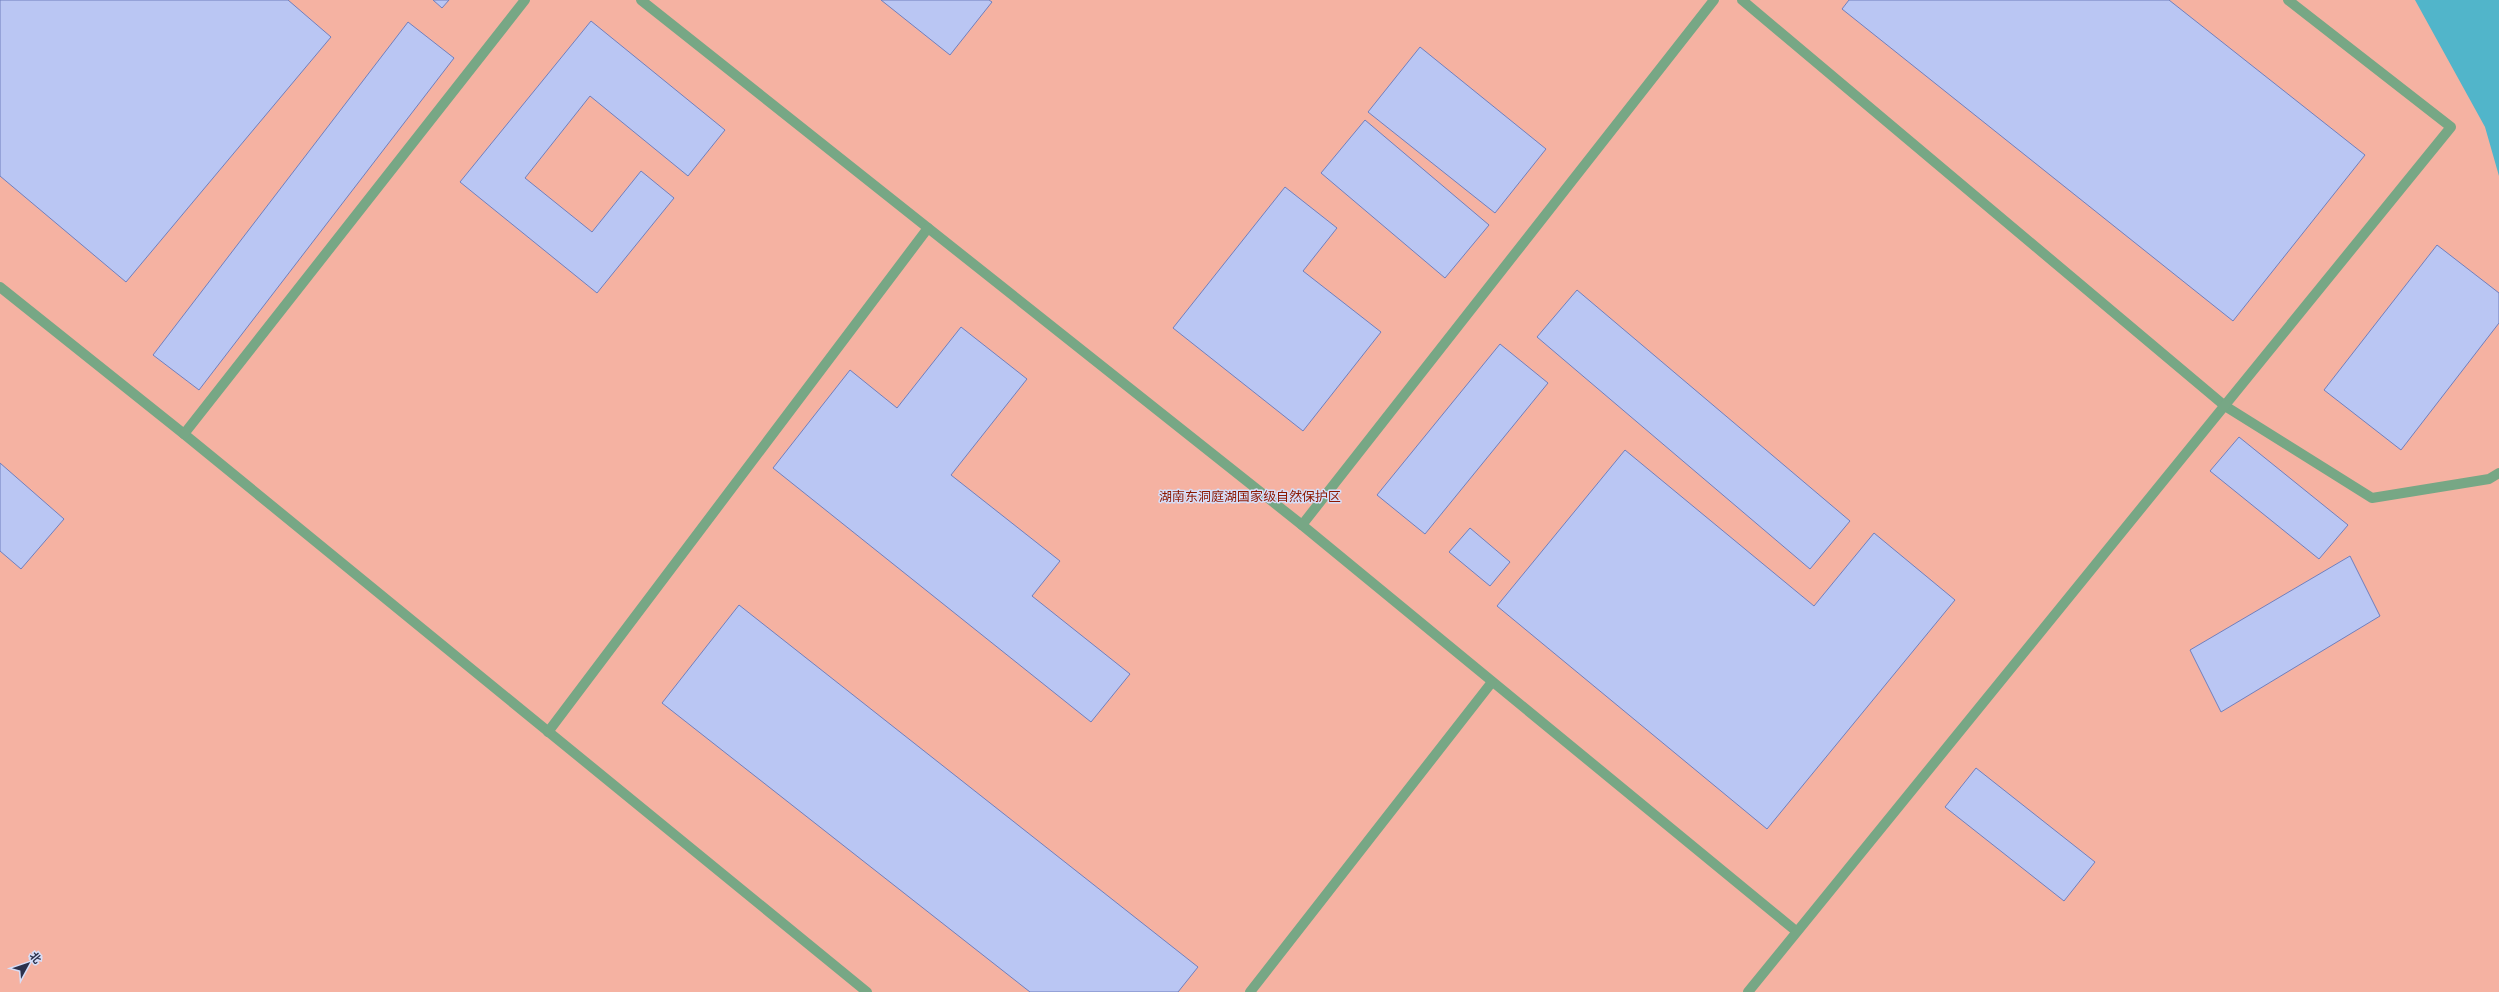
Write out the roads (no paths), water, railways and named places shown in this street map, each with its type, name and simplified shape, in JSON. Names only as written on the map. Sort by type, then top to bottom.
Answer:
[{"type":"street","points":[[184,434],[525,0]]},
{"type":"street","points":[[641,0],[1302,525],[1796,931]]},
{"type":"street","points":[[1302,525],[1714,0]]},
{"type":"street","points":[[1742,0],[2225,406],[2372,498],[2489,480],[2499,473]]},
{"type":"street","points":[[1748,992],[1796,931],[2451,127],[2288,0]]},
{"type":"street","points":[[548,732],[928,228]]},
{"type":"street","points":[[0,287],[184,434],[867,992]]},
{"type":"street","points":[[1250,992],[1492,682]]},
{"type":"water","points":[[2415,0],[2499,0],[2499,176],[2485,127]]},
{"type":"park label","name":"湖南东洞庭湖国家级自然保护区","points":[[1250,496]]}]
